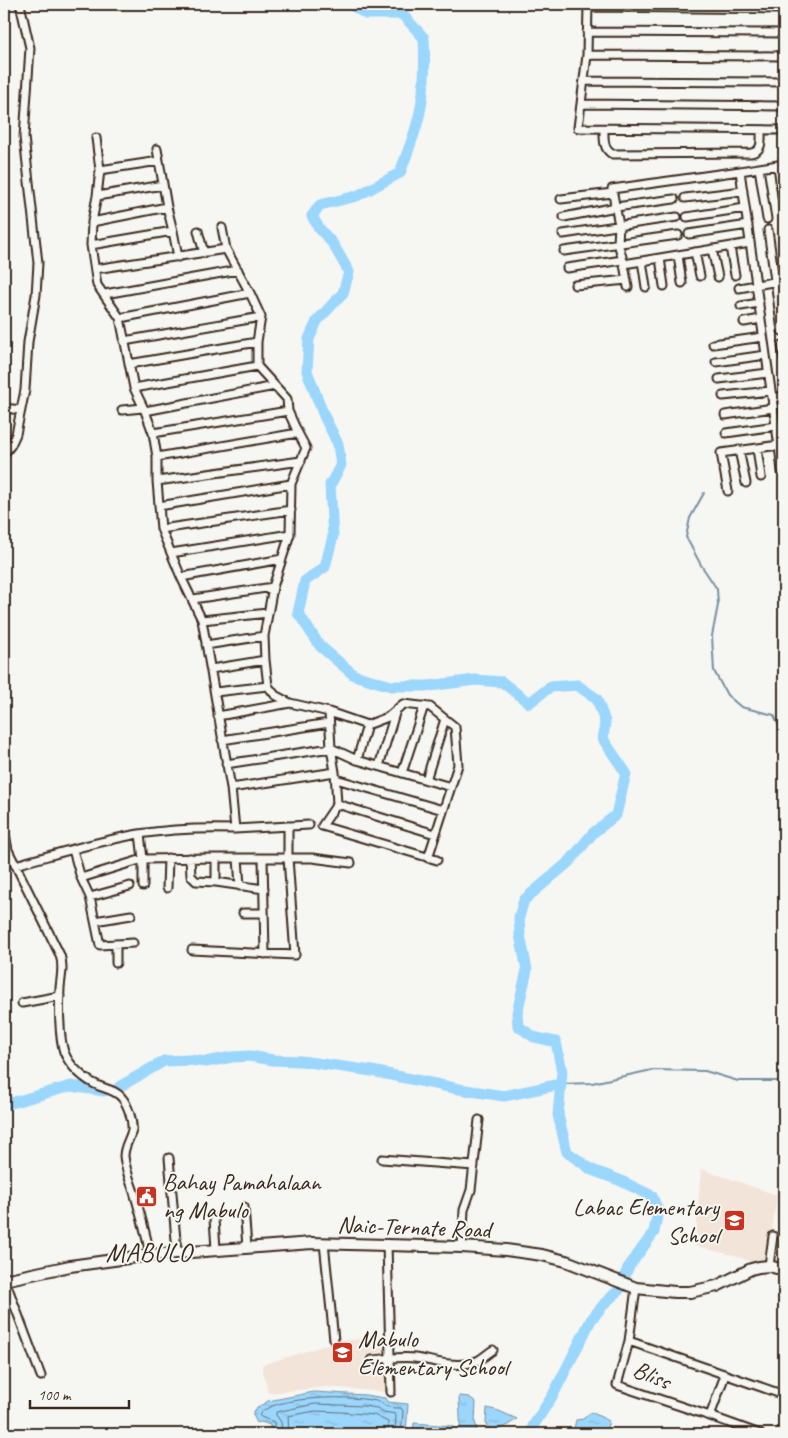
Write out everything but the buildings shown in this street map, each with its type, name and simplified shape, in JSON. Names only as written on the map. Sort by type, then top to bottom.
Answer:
[{"type":"main road","name":"Naic-Ternate Road","points":[[4,1280],[70,1266],[150,1255],[324,1243],[506,1250],[554,1257],[631,1286],[675,1292],[690,1292],[718,1286],[754,1268],[769,1266],[784,1270]]},
{"type":"street","points":[[4,454],[11,446],[16,434],[26,385],[28,342],[36,294],[38,263],[24,137],[30,48],[20,4]]},
{"type":"street","points":[[784,9],[588,5],[587,54],[578,128],[784,130]]},
{"type":"street","points":[[587,32],[784,33]]},
{"type":"street","points":[[587,54],[784,56]]},
{"type":"street","points":[[584,81],[784,82]]},
{"type":"street","points":[[581,104],[784,106]]},
{"type":"street","points":[[604,129],[605,148],[612,154],[751,153],[757,152],[760,149],[761,130]]},
{"type":"street","points":[[96,138],[100,170],[92,222],[91,245],[97,285],[120,318],[134,388],[153,433],[157,457],[161,529],[202,620],[215,692],[235,829]]},
{"type":"street","points":[[157,148],[178,257]]},
{"type":"street","points":[[100,170],[160,161]]},
{"type":"street","points":[[575,285],[627,284],[618,243],[619,225],[612,189],[781,165],[784,212]]},
{"type":"street","points":[[759,168],[767,219]]},
{"type":"street","points":[[740,171],[773,408],[779,431],[782,472]]},
{"type":"street","points":[[97,196],[163,185]]},
{"type":"street","points":[[685,198],[743,191]]},
{"type":"street","points":[[561,199],[613,192]]},
{"type":"street","points":[[564,217],[674,199]]},
{"type":"street","points":[[92,222],[167,207]]},
{"type":"street","points":[[687,217],[745,208]]},
{"type":"street","points":[[562,234],[676,217]]},
{"type":"street","points":[[689,234],[748,226]]},
{"type":"street","points":[[222,228],[226,249],[262,317],[257,342],[257,366],[287,399],[288,411],[306,448],[291,484],[290,534],[273,587],[264,636],[268,686],[275,695],[290,703],[329,712],[367,725],[388,717],[403,704],[430,707],[455,727],[458,765],[428,858]]},
{"type":"street","points":[[768,230],[782,331]]},
{"type":"street","points":[[91,245],[173,231]]},
{"type":"street","points":[[198,231],[204,252]]},
{"type":"street","points":[[564,251],[678,236]]},
{"type":"street","points":[[567,268],[642,261],[750,243]]},
{"type":"street","points":[[730,247],[735,274]]},
{"type":"street","points":[[95,269],[226,249]]},
{"type":"street","points":[[712,249],[718,276]]},
{"type":"street","points":[[695,252],[700,276]]},
{"type":"street","points":[[678,255],[682,283]]},
{"type":"street","points":[[660,258],[664,286]]},
{"type":"street","points":[[642,261],[646,287]]},
{"type":"street","points":[[105,294],[238,270]]},
{"type":"street","points":[[739,288],[784,280]]},
{"type":"street","points":[[120,318],[250,293]]},
{"type":"street","points":[[741,306],[759,303]]},
{"type":"street","points":[[124,341],[262,317]]},
{"type":"street","points":[[744,322],[761,319]]},
{"type":"street","points":[[713,344],[763,337]]},
{"type":"street","points":[[130,364],[257,342]]},
{"type":"street","points":[[782,345],[784,358]]},
{"type":"street","points":[[716,362],[766,355]]},
{"type":"street","points":[[134,388],[257,366]]},
{"type":"street","points":[[719,380],[768,373]]},
{"type":"street","points":[[122,410],[144,409],[275,386]]},
{"type":"street","points":[[724,396],[771,394],[784,396]]},
{"type":"street","points":[[4,408],[21,410]]},
{"type":"street","points":[[725,415],[773,408]]},
{"type":"street","points":[[153,433],[288,411]]},
{"type":"street","points":[[775,417],[784,416]]},
{"type":"street","points":[[726,433],[779,431]]},
{"type":"street","points":[[157,457],[298,433]]},
{"type":"street","points":[[728,491],[721,453],[779,445]]},
{"type":"street","points":[[757,448],[761,477]]},
{"type":"street","points":[[740,450],[746,483]]},
{"type":"street","points":[[157,481],[301,461]]},
{"type":"street","points":[[159,506],[291,484]]},
{"type":"street","points":[[161,529],[291,510]]},
{"type":"street","points":[[171,553],[290,534]]},
{"type":"street","points":[[181,576],[282,559]]},
{"type":"street","points":[[193,599],[273,587]]},
{"type":"street","points":[[202,620],[268,613]]},
{"type":"street","points":[[206,645],[264,636]]},
{"type":"street","points":[[210,669],[265,660]]},
{"type":"street","points":[[215,692],[268,686]]},
{"type":"street","points":[[218,716],[290,703]]},
{"type":"street","points":[[402,773],[424,706]]},
{"type":"street","points":[[379,766],[396,710]]},
{"type":"street","points":[[329,712],[337,804],[322,826],[437,860]]},
{"type":"street","points":[[426,780],[446,719]]},
{"type":"street","points":[[222,740],[329,723]]},
{"type":"street","points":[[357,760],[367,725]]},
{"type":"street","points":[[226,764],[331,748],[357,760],[451,788]]},
{"type":"street","points":[[230,788],[336,776],[443,810]]},
{"type":"street","points":[[4,781],[6,843],[60,955],[62,969],[60,996],[62,1046],[66,1057],[74,1067],[88,1080],[122,1097],[128,1109],[132,1131],[126,1145],[125,1160],[150,1255]]},
{"type":"street","points":[[337,804],[435,834]]},
{"type":"street","points":[[15,865],[140,834],[195,828],[235,829],[309,825]]},
{"type":"street","points":[[192,950],[295,955],[288,858],[288,826]]},
{"type":"street","points":[[140,834],[143,859],[143,886]]},
{"type":"street","points":[[73,850],[81,878],[90,897],[100,945],[133,943]]},
{"type":"street","points":[[167,888],[168,858]]},
{"type":"street","points":[[190,858],[191,876],[196,881],[264,889]]},
{"type":"street","points":[[216,858],[216,882]]},
{"type":"street","points":[[238,858],[240,886]]},
{"type":"street","points":[[263,858],[265,954]]},
{"type":"street","points":[[81,878],[143,859],[312,858],[351,864]]},
{"type":"street","points":[[90,897],[130,886]]},
{"type":"street","points":[[243,913],[264,913]]},
{"type":"street","points":[[96,921],[131,915]]},
{"type":"street","points":[[116,944],[116,963]]},
{"type":"street","points":[[22,1003],[60,996]]},
{"type":"street","points":[[462,1247],[464,1210],[471,1190],[479,1120]]},
{"type":"street","points":[[169,1158],[176,1252]]},
{"type":"street","points":[[382,1159],[474,1166]]},
{"type":"street","points":[[244,1207],[247,1247]]},
{"type":"street","points":[[214,1219],[216,1249]]},
{"type":"street","points":[[769,1266],[773,1236]]},
{"type":"street","points":[[324,1243],[334,1340]]},
{"type":"street","points":[[387,1244],[391,1392]]},
{"type":"street","points":[[4,1280],[41,1376]]},
{"type":"street","name":"Bliss","points":[[631,1286],[629,1341],[617,1385],[710,1416],[743,1431],[760,1434]]},
{"type":"street","points":[[629,1341],[784,1395]]},
{"type":"street","points":[[372,1360],[414,1358],[442,1364],[459,1365],[479,1360],[494,1350]]},
{"type":"street","points":[[710,1416],[725,1375]]},
{"type":"shaded area","name":"Labac Elementary School","points":[[701,1169],[777,1195],[767,1264],[754,1263],[733,1255],[695,1246]]},
{"type":"shaded area","name":"Mabulo Elementary School","points":[[383,1337],[386,1392],[326,1387],[268,1393],[262,1365],[339,1341]]},
{"type":"water","points":[[314,1392],[365,1395],[385,1398],[387,1402],[408,1404],[406,1434],[271,1434],[270,1425],[261,1422],[257,1423],[253,1415],[253,1411],[268,1401]]},
{"type":"water","points":[[459,1396],[469,1397],[476,1402],[475,1422],[477,1429],[475,1434],[462,1434],[460,1430]]},
{"type":"water","points":[[487,1408],[517,1419],[490,1433],[486,1423]]},
{"type":"water","points":[[591,1412],[609,1421],[605,1434],[574,1434],[576,1420],[583,1419]]},
{"type":"water","points":[[414,1423],[452,1426],[453,1434],[413,1434]]},
{"type":"waterway","points":[[350,4],[366,14],[402,14],[424,38],[424,84],[418,119],[400,173],[357,196],[320,205],[312,216],[319,228],[333,244],[349,272],[343,293],[317,321],[309,339],[307,371],[324,416],[338,444],[341,465],[330,485],[333,536],[325,567],[305,581],[298,613],[320,646],[354,675],[391,686],[429,686],[475,680],[502,682],[529,703],[550,687],[577,685],[597,699],[605,722],[603,739],[626,773],[616,815],[593,833],[570,861],[524,900],[519,917],[520,935],[527,970],[517,1013],[518,1026],[534,1037],[556,1042],[562,1072],[558,1115],[567,1152],[592,1170],[619,1180],[652,1196],[658,1211],[654,1232],[628,1268],[620,1289],[591,1320],[553,1395],[533,1426],[533,1434]]},
{"type":"waterway","points":[[704,493],[690,518],[686,537],[717,589],[718,605],[712,636],[714,671],[727,695],[741,707],[774,715],[784,737]]},
{"type":"waterway","points":[[119,1087],[164,1061],[190,1060],[206,1062],[250,1056],[372,1071],[504,1096],[561,1084]]},
{"type":"waterway","points":[[561,1084],[592,1083],[652,1070],[705,1071],[738,1081],[784,1081]]},
{"type":"waterway","points":[[4,1105],[71,1086],[104,1091]]},
{"type":"place","name":"Bahay Pamahalaan ng Mabulo","points":[[147,1196]]},
{"type":"place","name":"Labac Elementary School","points":[[735,1221]]},
{"type":"place","name":"Mabulo Elementary School","points":[[342,1353]]},
{"type":"district","name":"MABULO","points":[[149,1252]]}]
